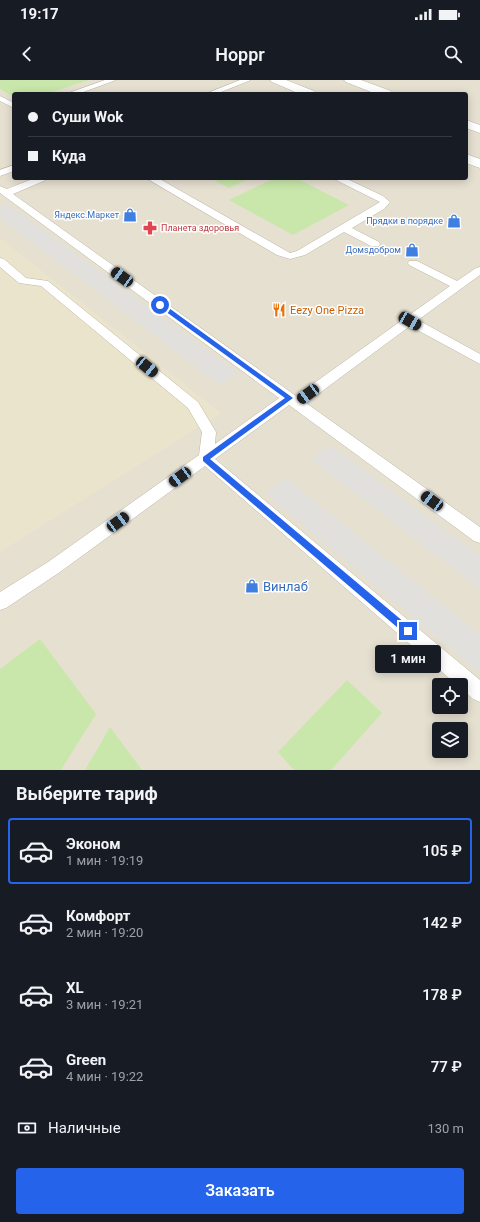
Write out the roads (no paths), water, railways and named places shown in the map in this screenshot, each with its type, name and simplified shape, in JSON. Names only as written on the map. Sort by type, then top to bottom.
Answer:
[{"type":"street","points":[[276,80],[305,92]]},
{"type":"street","points":[[350,80],[382,92]]},
{"type":"street","points":[[468,125],[480,129]]},
{"type":"street","points":[[468,159],[480,164]]},
{"type":"lane","points":[[76,92],[112,80]]},
{"type":"lane","points":[[215,92],[247,80]]},
{"type":"lane","points":[[0,98],[12,105]]},
{"type":"lane","points":[[0,173],[12,169]]},
{"type":"lane","points":[[3,191],[36,180]]},
{"type":"lane","points":[[154,180],[281,253],[290,256],[301,253],[381,207],[384,202],[380,198],[341,180]]},
{"type":"lane","points":[[3,191],[480,536]]},
{"type":"lane","points":[[344,228],[375,244]]},
{"type":"lane","points":[[0,261],[23,281],[44,283],[193,405],[209,432],[206,459]]},
{"type":"lane","points":[[413,263],[458,286]]},
{"type":"lane","points":[[0,602],[54,567],[206,459],[410,321],[480,270]]},
{"type":"lane","points":[[410,321],[480,360]]},
{"type":"lane","points":[[206,459],[480,692]]},
{"type":"place","name":"Яндекс.Маркет","points":[[130,215]]},
{"type":"place","name":"Прядки в порядке","points":[[454,221]]},
{"type":"place","name":"Планета здоровья","points":[[150,228]]},
{"type":"place","name":"Домsдобром","points":[[412,250]]},
{"type":"place","name":"Eezy One Pizza","points":[[279,310]]},
{"type":"place","name":"Винлаб","points":[[252,586]]}]
